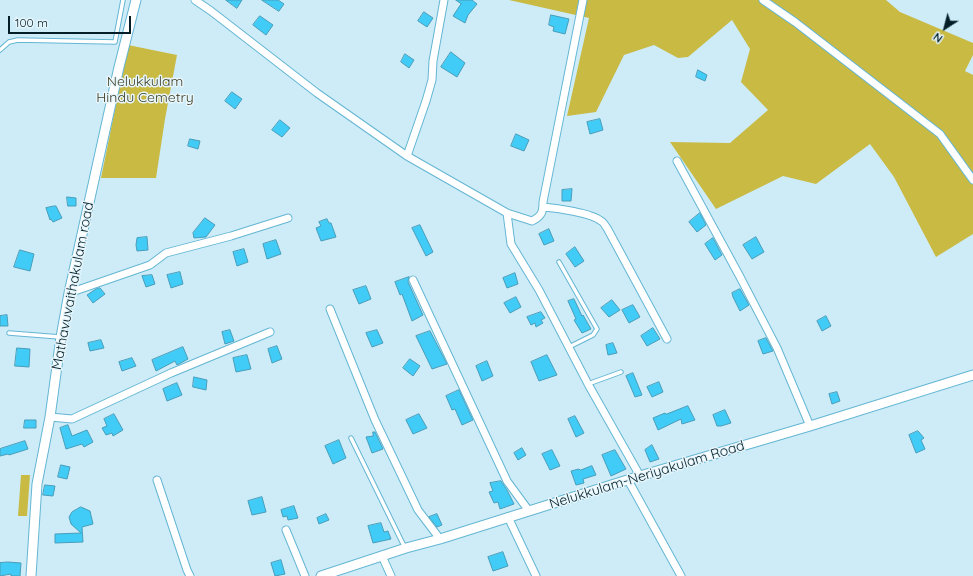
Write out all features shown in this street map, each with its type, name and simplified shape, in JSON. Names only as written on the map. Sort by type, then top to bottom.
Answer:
[{"type":"main road","name":"Mathavuvaithakulam road","points":[[31,576],[37,484],[50,417],[69,292],[119,67],[136,0]]},
{"type":"main road","name":"Nelukkulam-Neriyakulam Road","points":[[321,576],[529,510],[810,426],[973,375]]},
{"type":"street","points":[[195,0],[317,93],[407,156],[507,213],[532,221],[540,217],[542,214],[583,0]]},
{"type":"street","points":[[407,156],[432,80],[433,61],[444,0]]},
{"type":"street","points":[[763,0],[795,22],[940,134],[973,180]]},
{"type":"street","points":[[677,161],[777,348],[810,426]]},
{"type":"street","points":[[543,207],[565,209],[601,220],[607,228],[667,339]]},
{"type":"street","points":[[507,213],[511,244],[539,290],[588,384],[640,476]]},
{"type":"street","points":[[69,292],[150,265],[166,253],[231,236],[288,218]]},
{"type":"street","points":[[413,280],[507,481],[529,510]]},
{"type":"street","points":[[330,308],[375,420],[418,510],[440,539]]},
{"type":"street","points":[[50,417],[72,419],[171,373],[270,332]]},
{"type":"street","points":[[157,480],[190,576]]},
{"type":"street","points":[[628,480],[680,576]]},
{"type":"street","points":[[508,517],[536,576]]},
{"type":"street","points":[[286,530],[305,576]]},
{"type":"street","points":[[382,556],[391,576]]},
{"type":"lane","points":[[0,50],[9,42],[18,40],[116,42],[124,0]]},
{"type":"lane","points":[[559,262],[598,329],[593,335],[569,347]]},
{"type":"lane","points":[[9,333],[61,337]]},
{"type":"lane","points":[[588,384],[620,372]]},
{"type":"lane","points":[[351,438],[406,548]]},
{"type":"green space","points":[[509,0],[886,0],[900,12],[973,43],[973,55],[965,71],[973,75],[973,234],[936,257],[894,177],[870,144],[816,184],[783,176],[716,209],[670,142],[730,143],[768,110],[741,82],[750,49],[732,20],[688,57],[678,58],[654,45],[624,55],[596,112],[567,116],[589,18]]},
{"type":"green space","name":"Nelukkulam Hindu Cemetry","points":[[128,45],[177,55],[156,178],[101,178]]},
{"type":"green space","points":[[21,475],[30,475],[27,516],[18,516]]},
{"type":"building","points":[[226,0],[242,0],[237,8]]},
{"type":"building","points":[[262,0],[278,0],[284,4],[279,11]]},
{"type":"building","points":[[456,0],[472,0],[477,4],[468,15],[465,23],[453,16],[461,4]]},
{"type":"building","points":[[424,12],[433,18],[427,27],[418,21]]},
{"type":"building","points":[[551,15],[569,19],[565,34],[553,31],[554,27],[549,25]]},
{"type":"building","points":[[260,16],[273,25],[266,35],[253,25]]},
{"type":"building","points":[[451,52],[465,63],[457,77],[441,67]]},
{"type":"building","points":[[405,54],[414,60],[409,68],[401,62]]},
{"type":"building","points":[[698,70],[707,75],[705,81],[696,77]]},
{"type":"building","points":[[232,92],[242,99],[235,109],[225,101]]},
{"type":"building","points":[[600,119],[603,130],[590,134],[587,122]]},
{"type":"building","points":[[280,120],[290,128],[282,137],[272,130]]},
{"type":"building","points":[[516,134],[529,140],[524,151],[511,146]]},
{"type":"building","points":[[190,139],[200,141],[198,149],[188,146]]},
{"type":"building","points":[[572,189],[571,201],[562,201],[562,190]]},
{"type":"building","points":[[67,197],[76,198],[76,206],[68,206]]},
{"type":"building","points":[[56,206],[62,218],[53,222],[51,219],[50,220],[46,208]]},
{"type":"building","points":[[700,213],[706,225],[697,232],[689,222]]},
{"type":"building","points":[[205,218],[215,225],[206,237],[194,238],[193,233]]},
{"type":"building","points":[[327,219],[329,223],[331,223],[336,237],[321,241],[316,228],[321,226],[319,222]]},
{"type":"building","points":[[420,225],[433,252],[426,256],[412,228]]},
{"type":"building","points":[[549,229],[554,241],[544,245],[539,234]]},
{"type":"building","points":[[147,237],[148,250],[137,251],[137,238]]},
{"type":"building","points":[[756,237],[764,252],[752,259],[743,245]]},
{"type":"building","points":[[713,238],[722,255],[715,260],[705,244]]},
{"type":"building","points":[[276,240],[281,254],[267,259],[263,244]]},
{"type":"building","points":[[575,247],[584,261],[575,267],[566,254]]},
{"type":"building","points":[[244,249],[248,262],[237,266],[233,252]]},
{"type":"building","points":[[20,250],[34,254],[30,271],[14,267]]},
{"type":"building","points":[[180,272],[183,284],[171,288],[167,275]]},
{"type":"building","points":[[515,273],[518,284],[507,288],[503,278]]},
{"type":"building","points":[[152,275],[155,284],[146,287],[142,276]]},
{"type":"building","points":[[409,277],[408,282],[423,315],[412,321],[402,294],[400,295],[395,282]]},
{"type":"building","points":[[366,286],[371,299],[359,304],[353,290]]},
{"type":"building","points":[[100,288],[105,294],[93,303],[87,295]]},
{"type":"building","points":[[740,289],[749,305],[740,311],[732,293]]},
{"type":"building","points":[[516,297],[521,307],[510,313],[504,303]]},
{"type":"building","points":[[574,299],[582,316],[583,315],[591,329],[582,333],[574,320],[576,319],[568,301]]},
{"type":"building","points":[[612,300],[620,310],[609,317],[601,308]]},
{"type":"building","points":[[633,305],[640,317],[629,323],[622,310]]},
{"type":"building","points":[[541,312],[545,318],[541,320],[543,323],[536,327],[535,323],[531,325],[527,317]]},
{"type":"building","points":[[7,315],[8,326],[0,326],[0,316]]},
{"type":"building","points":[[826,316],[831,326],[822,331],[817,321]]},
{"type":"building","points":[[653,328],[660,339],[647,346],[641,336]]},
{"type":"building","points":[[230,330],[234,341],[225,344],[222,332]]},
{"type":"building","points":[[377,330],[383,343],[372,347],[366,333]]},
{"type":"building","points":[[430,331],[447,364],[432,369],[416,336]]},
{"type":"building","points":[[766,338],[773,351],[763,354],[758,341]]},
{"type":"building","points":[[101,340],[104,348],[90,351],[88,343]]},
{"type":"building","points":[[613,343],[617,353],[608,355],[606,345]]},
{"type":"building","points":[[277,346],[282,359],[272,363],[268,349]]},
{"type":"building","points":[[183,347],[188,359],[177,365],[175,361],[156,371],[152,360]]},
{"type":"building","points":[[17,348],[30,349],[29,367],[15,366]]},
{"type":"building","points":[[247,355],[251,369],[236,372],[233,358]]},
{"type":"building","points":[[547,355],[557,375],[539,381],[531,362]]},
{"type":"building","points":[[132,358],[136,366],[122,371],[119,362]]},
{"type":"building","points":[[410,359],[420,366],[413,376],[403,368]]},
{"type":"building","points":[[487,361],[493,376],[482,381],[476,366]]},
{"type":"building","points":[[633,373],[642,395],[635,397],[626,376]]},
{"type":"building","points":[[194,377],[207,380],[206,390],[193,387]]},
{"type":"building","points":[[659,382],[663,392],[652,397],[647,387]]},
{"type":"building","points":[[177,383],[182,395],[167,401],[163,389]]},
{"type":"building","points":[[459,390],[473,420],[462,425],[455,409],[452,410],[446,396]]},
{"type":"building","points":[[837,392],[840,401],[832,404],[829,394]]},
{"type":"building","points":[[688,406],[695,420],[682,424],[681,419],[658,430],[653,418]]},
{"type":"building","points":[[725,410],[731,423],[717,426],[713,415]]},
{"type":"building","points":[[114,414],[123,430],[113,436],[112,433],[106,435],[102,428],[107,426],[104,419]]},
{"type":"building","points":[[419,414],[427,428],[413,434],[406,420]]},
{"type":"building","points":[[575,416],[584,433],[576,437],[568,419]]},
{"type":"building","points":[[25,420],[36,420],[36,428],[24,428]]},
{"type":"building","points":[[68,425],[72,436],[87,430],[93,442],[84,447],[82,444],[66,449],[60,428]]},
{"type":"building","points":[[918,431],[924,438],[921,440],[925,449],[916,453],[909,435]]},
{"type":"building","points":[[373,432],[375,432],[383,449],[372,453],[366,437],[373,436]]},
{"type":"building","points":[[339,440],[346,458],[333,464],[325,446]]},
{"type":"building","points":[[25,441],[28,449],[9,455],[0,456],[0,449]]},
{"type":"building","points":[[652,445],[659,459],[650,462],[645,450]]},
{"type":"building","points":[[522,448],[526,455],[518,460],[514,453]]},
{"type":"building","points":[[552,450],[560,466],[550,470],[542,454]]},
{"type":"building","points":[[615,450],[626,469],[611,476],[602,455]]},
{"type":"building","points":[[61,465],[70,467],[67,479],[58,477]]},
{"type":"building","points":[[592,466],[596,475],[583,479],[584,483],[576,485],[571,471]]},
{"type":"building","points":[[501,481],[514,504],[500,509],[498,502],[494,503],[489,492],[493,491],[490,483]]},
{"type":"building","points":[[45,485],[55,486],[53,496],[43,495]]},
{"type":"building","points":[[262,497],[266,512],[252,515],[248,501]]},
{"type":"building","points":[[294,506],[298,518],[288,520],[287,516],[283,517],[281,510]]},
{"type":"building","points":[[81,507],[90,511],[93,524],[82,527],[83,542],[55,543],[55,534],[81,533],[71,524],[69,517],[72,512]]},
{"type":"building","points":[[326,514],[329,520],[319,524],[317,518]]},
{"type":"building","points":[[437,514],[442,525],[437,527],[429,517]]},
{"type":"building","points":[[381,523],[384,532],[388,531],[391,539],[373,543],[368,526]]},
{"type":"building","points":[[503,552],[508,566],[493,571],[488,557]]},
{"type":"building","points":[[281,560],[285,574],[275,576],[271,563]]},
{"type":"building","points":[[0,563],[21,563],[20,576],[11,576],[11,574],[0,576]]}]
